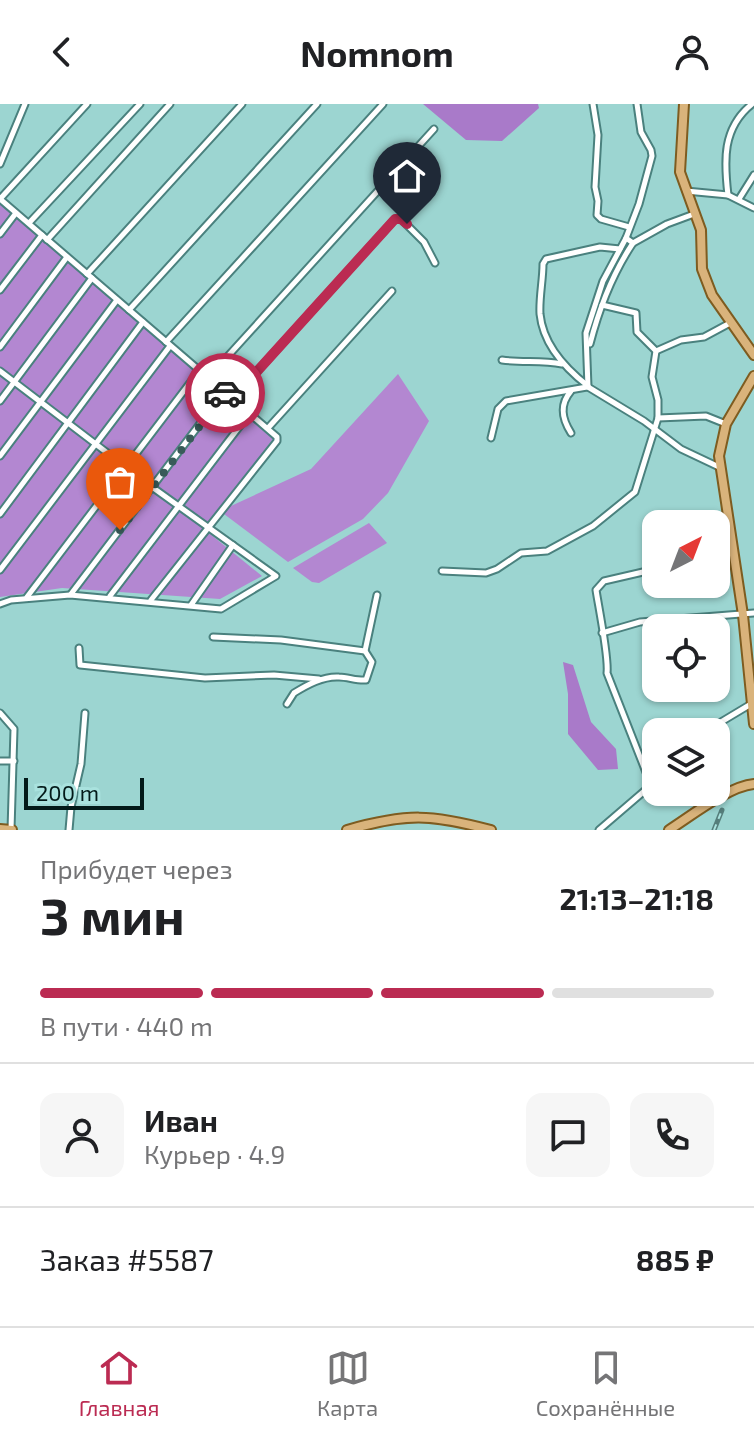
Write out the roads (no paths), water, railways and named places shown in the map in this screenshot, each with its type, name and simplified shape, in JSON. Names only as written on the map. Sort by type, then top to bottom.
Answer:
[{"type":"main road","points":[[684,104],[680,172],[702,238],[701,262],[705,280],[754,355]]},
{"type":"main road","points":[[753,382],[726,424],[719,467],[743,615],[754,724]]},
{"type":"main road","points":[[669,830],[751,783]]},
{"type":"main road","points":[[347,830],[410,817],[433,817],[491,830]]},
{"type":"main road","points":[[0,829],[12,830]]},
{"type":"street","points":[[0,164],[25,104]]},
{"type":"street","points":[[87,104],[0,199],[277,435],[277,441],[150,601]]},
{"type":"street","points":[[29,223],[140,104]]},
{"type":"street","points":[[0,290],[45,237],[170,104]]},
{"type":"street","points":[[0,401],[89,276],[242,104]]},
{"type":"street","points":[[129,310],[317,104]]},
{"type":"street","points":[[0,570],[168,344],[383,104]]},
{"type":"street","points":[[593,104],[598,135],[597,215],[629,227]]},
{"type":"street","points":[[588,387],[586,333],[603,281],[626,238],[639,204],[652,156],[641,132],[637,104]]},
{"type":"street","points":[[728,195],[724,153],[739,118],[752,104]]},
{"type":"street","points":[[208,378],[434,129]]},
{"type":"street","points":[[739,199],[754,175]]},
{"type":"street","points":[[686,191],[728,195],[754,208]]},
{"type":"street","points":[[0,234],[16,213]]},
{"type":"street","points":[[588,349],[602,305],[622,259],[633,243],[667,224],[694,214]]},
{"type":"street","points":[[232,399],[395,219],[401,219],[417,234],[435,263]]},
{"type":"street","points":[[626,238],[633,243]]},
{"type":"street","points":[[620,249],[600,247],[544,262],[540,313],[543,327],[563,364],[588,387],[689,454],[719,467]]},
{"type":"street","points":[[0,347],[67,257]]},
{"type":"street","points":[[610,269],[622,259]]},
{"type":"street","points":[[268,428],[392,291]]},
{"type":"street","points":[[0,456],[117,300]]},
{"type":"street","points":[[602,305],[636,313],[637,332],[656,351]]},
{"type":"street","points":[[0,514],[143,322]]},
{"type":"street","points":[[656,351],[681,340],[704,337],[731,322]]},
{"type":"street","points":[[442,571],[486,573],[521,553],[547,551],[603,519],[635,492],[658,418],[658,400],[652,377],[656,351]]},
{"type":"street","points":[[502,360],[563,364]]},
{"type":"street","points":[[0,371],[152,487],[276,576],[221,609],[70,595],[27,598],[0,604]]},
{"type":"street","points":[[27,598],[199,371]]},
{"type":"street","points":[[491,438],[498,409],[506,401],[588,387]]},
{"type":"street","points":[[571,433],[562,419],[562,412],[566,398],[572,391]]},
{"type":"street","points":[[70,595],[224,392]]},
{"type":"street","points":[[109,597],[250,414]]},
{"type":"street","points":[[658,418],[706,416],[726,424]]},
{"type":"street","points":[[191,605],[233,545]]},
{"type":"street","points":[[642,572],[611,578],[599,584],[596,590],[612,693],[642,757]]},
{"type":"street","points":[[79,648],[80,665],[205,678],[274,675],[319,679],[341,677],[365,681],[372,662],[365,651],[377,595]]},
{"type":"street","points":[[602,633],[640,622],[754,613]]},
{"type":"street","points":[[213,637],[281,640],[365,651]]},
{"type":"street","points":[[287,704],[294,693],[311,687],[319,679]]},
{"type":"street","points":[[728,718],[752,704]]},
{"type":"street","points":[[0,713],[14,729],[12,830]]},
{"type":"street","points":[[69,830],[81,764],[85,713]]},
{"type":"street","points":[[0,761],[14,761]]},
{"type":"street","points":[[599,830],[642,793]]},
{"type":"railway","points":[[714,830],[722,810]]}]
